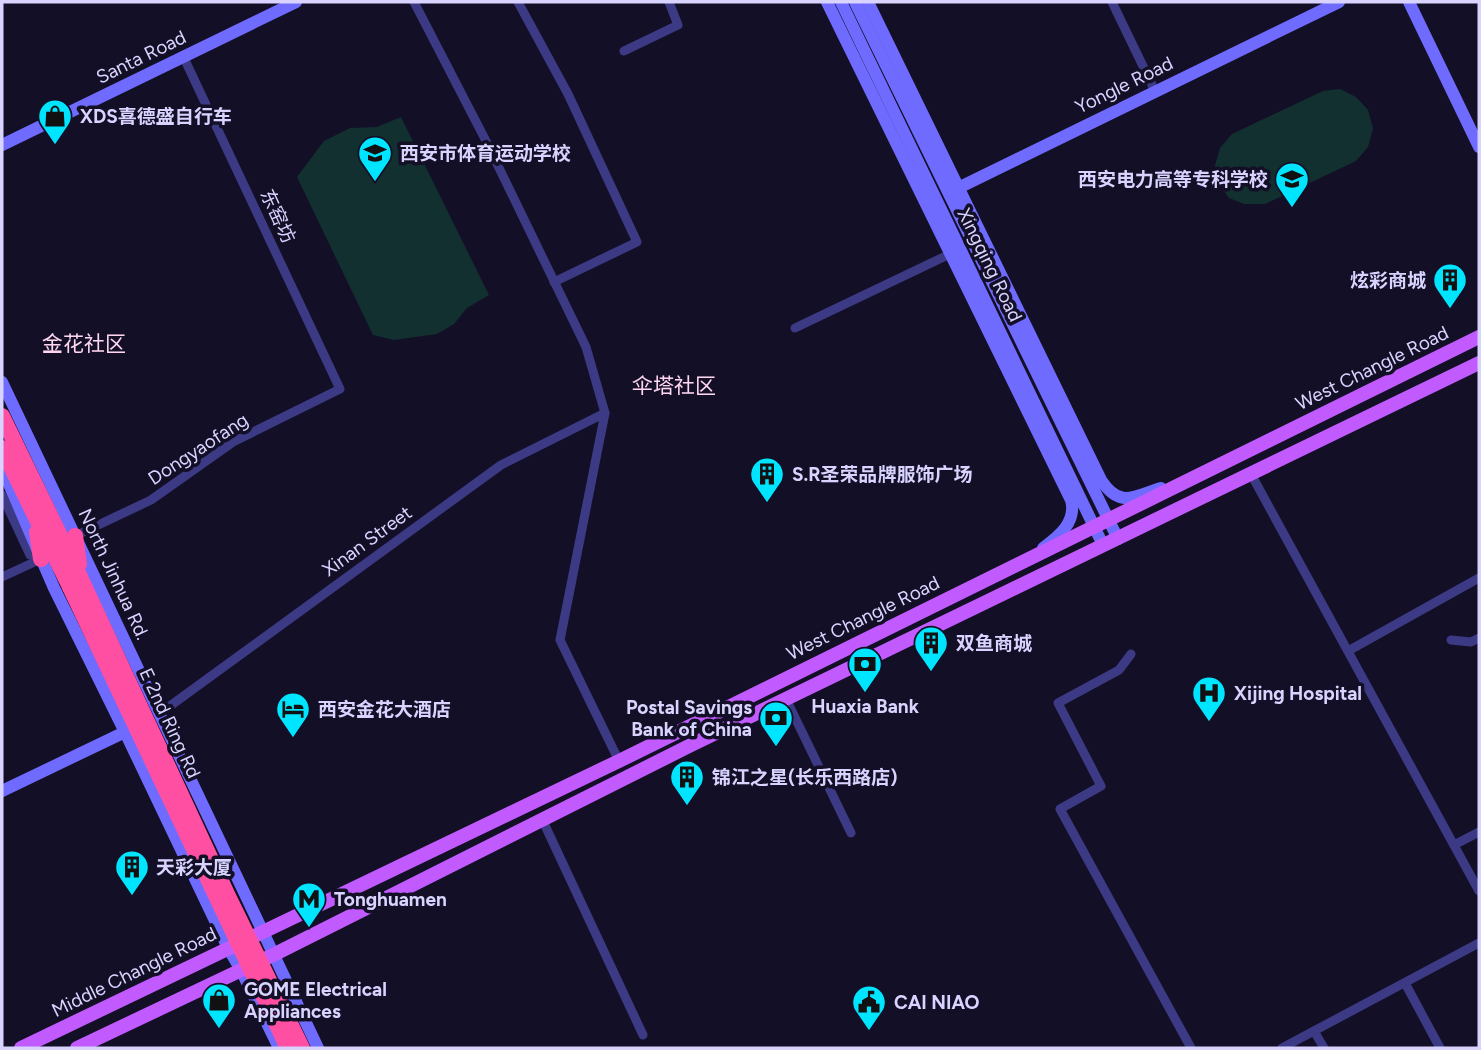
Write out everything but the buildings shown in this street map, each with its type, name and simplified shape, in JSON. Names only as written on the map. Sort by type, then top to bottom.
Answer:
[{"type":"highway","name":"E 2nd Ring Rd","points":[[2,416],[288,1048]]},
{"type":"highway","name":"E 2nd Ring Rd","points":[[2,449],[34,516],[75,582],[302,1048]]},
{"type":"highway","points":[[34,516],[41,559]]},
{"type":"highway","points":[[75,536],[75,582]]},
{"type":"main road","name":"Santa Road","points":[[2,145],[296,2]]},
{"type":"main road","points":[[827,2],[942,196],[1107,490],[1124,499],[1187,480]]},
{"type":"main road","name":"Xingqing Road","points":[[841,2],[1118,539]]},
{"type":"main road","name":"Xingqing Road","points":[[855,2],[1103,545]]},
{"type":"main road","points":[[868,2],[942,196],[950,254],[1071,500],[1073,514],[1069,523],[1051,542],[1032,556]]},
{"type":"main road","name":"Yongle Road","points":[[942,196],[1339,2]]},
{"type":"main road","points":[[1409,2],[1479,147]]},
{"type":"main road","name":"West Changle Road","points":[[262,931],[619,761],[1479,337]]},
{"type":"main road","name":"West Changle Road","points":[[273,955],[786,699],[1479,363]]},
{"type":"main road","name":"North Jinhua Rd.","points":[[2,382],[318,1048]]},
{"type":"main road","points":[[1083,445],[1085,471]]},
{"type":"main road","points":[[2,468],[41,559],[279,1048]]},
{"type":"main road","points":[[2,791],[125,732]]},
{"type":"main road","name":"Middle Changle Road","points":[[21,1048],[262,931]]},
{"type":"main road","points":[[77,1048],[273,955]]},
{"type":"street","points":[[414,2],[486,141],[586,347],[605,413],[560,640],[619,761]]},
{"type":"street","points":[[518,2],[568,94],[637,242],[554,282]]},
{"type":"street","points":[[624,51],[678,25],[669,2]]},
{"type":"street","points":[[1112,2],[1155,91]]},
{"type":"street","name":"Dongyaofang","points":[[75,536],[151,500],[233,442],[340,389],[184,58]]},
{"type":"street","points":[[795,328],[950,254]]},
{"type":"street","name":"Xinan Street","points":[[159,714],[501,465],[605,413]]},
{"type":"street","points":[[1251,474],[1479,891]]},
{"type":"street","points":[[2,495],[30,555],[41,559]]},
{"type":"street","points":[[2,577],[41,559]]},
{"type":"street","points":[[1348,651],[1479,578]]},
{"type":"street","points":[[1451,640],[1471,642],[1479,638]]},
{"type":"street","points":[[1131,654],[1119,670],[1058,703],[1101,786],[1060,809],[1191,1048]]},
{"type":"street","points":[[786,699],[851,833]]},
{"type":"street","points":[[542,819],[643,1035]]},
{"type":"street","points":[[1454,845],[1479,832]]},
{"type":"street","points":[[1282,1048],[1479,943]]},
{"type":"street","points":[[1405,983],[1440,1048]]},
{"type":"street","points":[[1314,1031],[1324,1048]]},
{"type":"green space","points":[[1340,89],[1356,97],[1368,110],[1373,128],[1368,147],[1356,161],[1265,204],[1244,204],[1229,198],[1218,182],[1215,165],[1220,148],[1232,134],[1323,91]]},
{"type":"green space","points":[[401,117],[489,295],[467,308],[454,324],[437,334],[394,340],[373,335],[297,177],[324,141],[350,128],[377,127]]},
{"type":"place","name":"XDS喜德盛自行车","points":[[55,146]]},
{"type":"place","name":"西安市体育运动学校","points":[[375,183]]},
{"type":"place","name":"西安电力高等专科学校","points":[[1292,209]]},
{"type":"place","name":"炫彩商城","points":[[1450,310]]},
{"type":"place","name":"S.R圣荣品牌服饰广场","points":[[767,504]]},
{"type":"place","name":"双鱼商城","points":[[931,673]]},
{"type":"place","name":"Huaxia Bank","points":[[865,694]]},
{"type":"place","name":"Xijing Hospital","points":[[1209,723]]},
{"type":"place","name":"西安金花大酒店","points":[[293,739]]},
{"type":"place","name":"Postal Savings Bank of China","points":[[776,748]]},
{"type":"place","name":"锦江之星(长乐西路店)","points":[[687,807]]},
{"type":"place","name":"天彩大厦","points":[[132,897]]},
{"type":"place","name":"Tonghuamen","points":[[309,929]]},
{"type":"place","name":"GOME Electrical Appliances","points":[[219,1030]]},
{"type":"place","name":"CAI NIAO","points":[[869,1032]]},
{"type":"district","name":"金花社区","points":[[84,343]]},
{"type":"district","name":"伞塔社区","points":[[674,385]]}]
